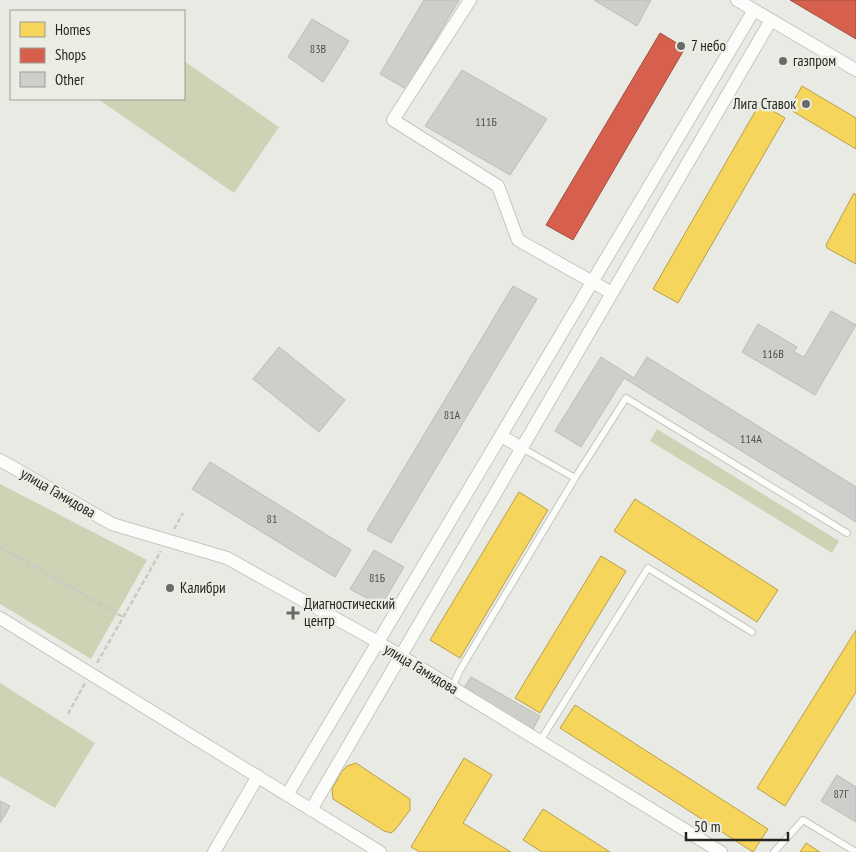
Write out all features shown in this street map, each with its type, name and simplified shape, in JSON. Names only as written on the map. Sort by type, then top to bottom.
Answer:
[{"type":"street","points":[[470,0],[393,120],[498,186],[518,240],[612,293]]},
{"type":"street","points":[[737,0],[856,70]]},
{"type":"street","points":[[287,795],[754,10]]},
{"type":"street","points":[[312,810],[771,20]]},
{"type":"street","points":[[501,436],[522,448]]},
{"type":"street","name":"улица Гамидова","points":[[0,460],[112,524],[227,558],[378,642],[722,852]]},
{"type":"street","points":[[0,618],[380,852]]},
{"type":"street","points":[[214,852],[258,776]]},
{"type":"lane","points":[[452,688],[460,670],[575,478],[626,398],[847,533]]},
{"type":"lane","points":[[522,448],[575,478]]},
{"type":"lane","points":[[540,741],[648,568],[752,632]]},
{"type":"lane","points":[[774,852],[803,820],[856,852]]},
{"type":"path","points":[[68,714],[183,513]]},
{"type":"path","points":[[0,547],[123,617]]},
{"type":"green space","points":[[185,62],[279,127],[234,193],[99,100],[185,100]]},
{"type":"green space","points":[[657,429],[839,541],[832,553],[650,441]]},
{"type":"green space","points":[[0,484],[147,560],[91,659],[0,604]]},
{"type":"green space","points":[[0,683],[95,743],[55,808],[0,776]]},
{"type":"building: Homes","points":[[802,86],[856,118],[856,149],[789,109]]},
{"type":"building: Homes","points":[[760,103],[785,118],[678,303],[653,289]]},
{"type":"building: Homes","points":[[854,193],[856,195],[856,264],[827,248],[826,245]]},
{"type":"building: Homes","points":[[519,492],[548,510],[460,658],[430,640]]},
{"type":"building: Homes","points":[[635,499],[778,590],[757,622],[614,531]]},
{"type":"building: Homes","points":[[601,556],[626,571],[540,713],[515,698]]},
{"type":"building: Homes","points":[[856,630],[856,692],[785,806],[757,788]]},
{"type":"building: Homes","points":[[575,705],[768,829],[753,852],[560,728]]},
{"type":"building: Homes","points":[[464,758],[492,775],[463,823],[511,852],[420,852],[411,847]]},
{"type":"building: Homes","points":[[356,763],[410,799],[410,810],[391,833],[384,831],[333,799],[332,789],[342,771],[347,766]]},
{"type":"building: Homes","points":[[543,809],[610,852],[542,852],[523,840]]},
{"type":"building: Homes","points":[[806,843],[820,852],[800,852]]},
{"type":"building: Shops","points":[[790,0],[856,0],[856,39]]},
{"type":"building: Shops","points":[[660,33],[685,48],[573,240],[546,225]]},
{"type":"building: Other","points":[[424,0],[459,0],[406,89],[380,74]]},
{"type":"building: Other","points":[[594,0],[651,0],[637,26]]},
{"type":"building: Other","points":[[312,19],[349,41],[323,82],[288,57]]},
{"type":"building: Other","points":[[462,70],[547,119],[510,175],[425,126]]},
{"type":"building: Other","points":[[513,286],[537,299],[391,543],[367,530]]},
{"type":"building: Other","points":[[831,311],[856,325],[815,395],[742,352],[758,324],[797,347],[794,352],[804,357]]},
{"type":"building: Other","points":[[279,347],[345,400],[319,432],[253,379]]},
{"type":"building: Other","points":[[601,357],[634,378],[647,357],[856,487],[856,522],[624,378],[581,447],[555,431]]},
{"type":"building: Other","points":[[210,462],[351,550],[335,577],[192,489]]},
{"type":"building: Other","points":[[374,550],[404,567],[381,606],[350,589]]},
{"type":"building: Other","points":[[471,677],[540,716],[533,729],[463,689]]},
{"type":"building: Other","points":[[837,775],[856,787],[856,822],[821,801]]},
{"type":"building: Other","points":[[0,801],[10,806],[0,823]]},
{"type":"place","name":"7 небо","points":[[681,46]]},
{"type":"place","name":"газпром","points":[[783,61]]},
{"type":"place","name":"Лига Ставок","points":[[806,104]]},
{"type":"place","name":"Калибри","points":[[170,588]]},
{"type":"place","name":"Диагностический центр","points":[[293,613]]}]
